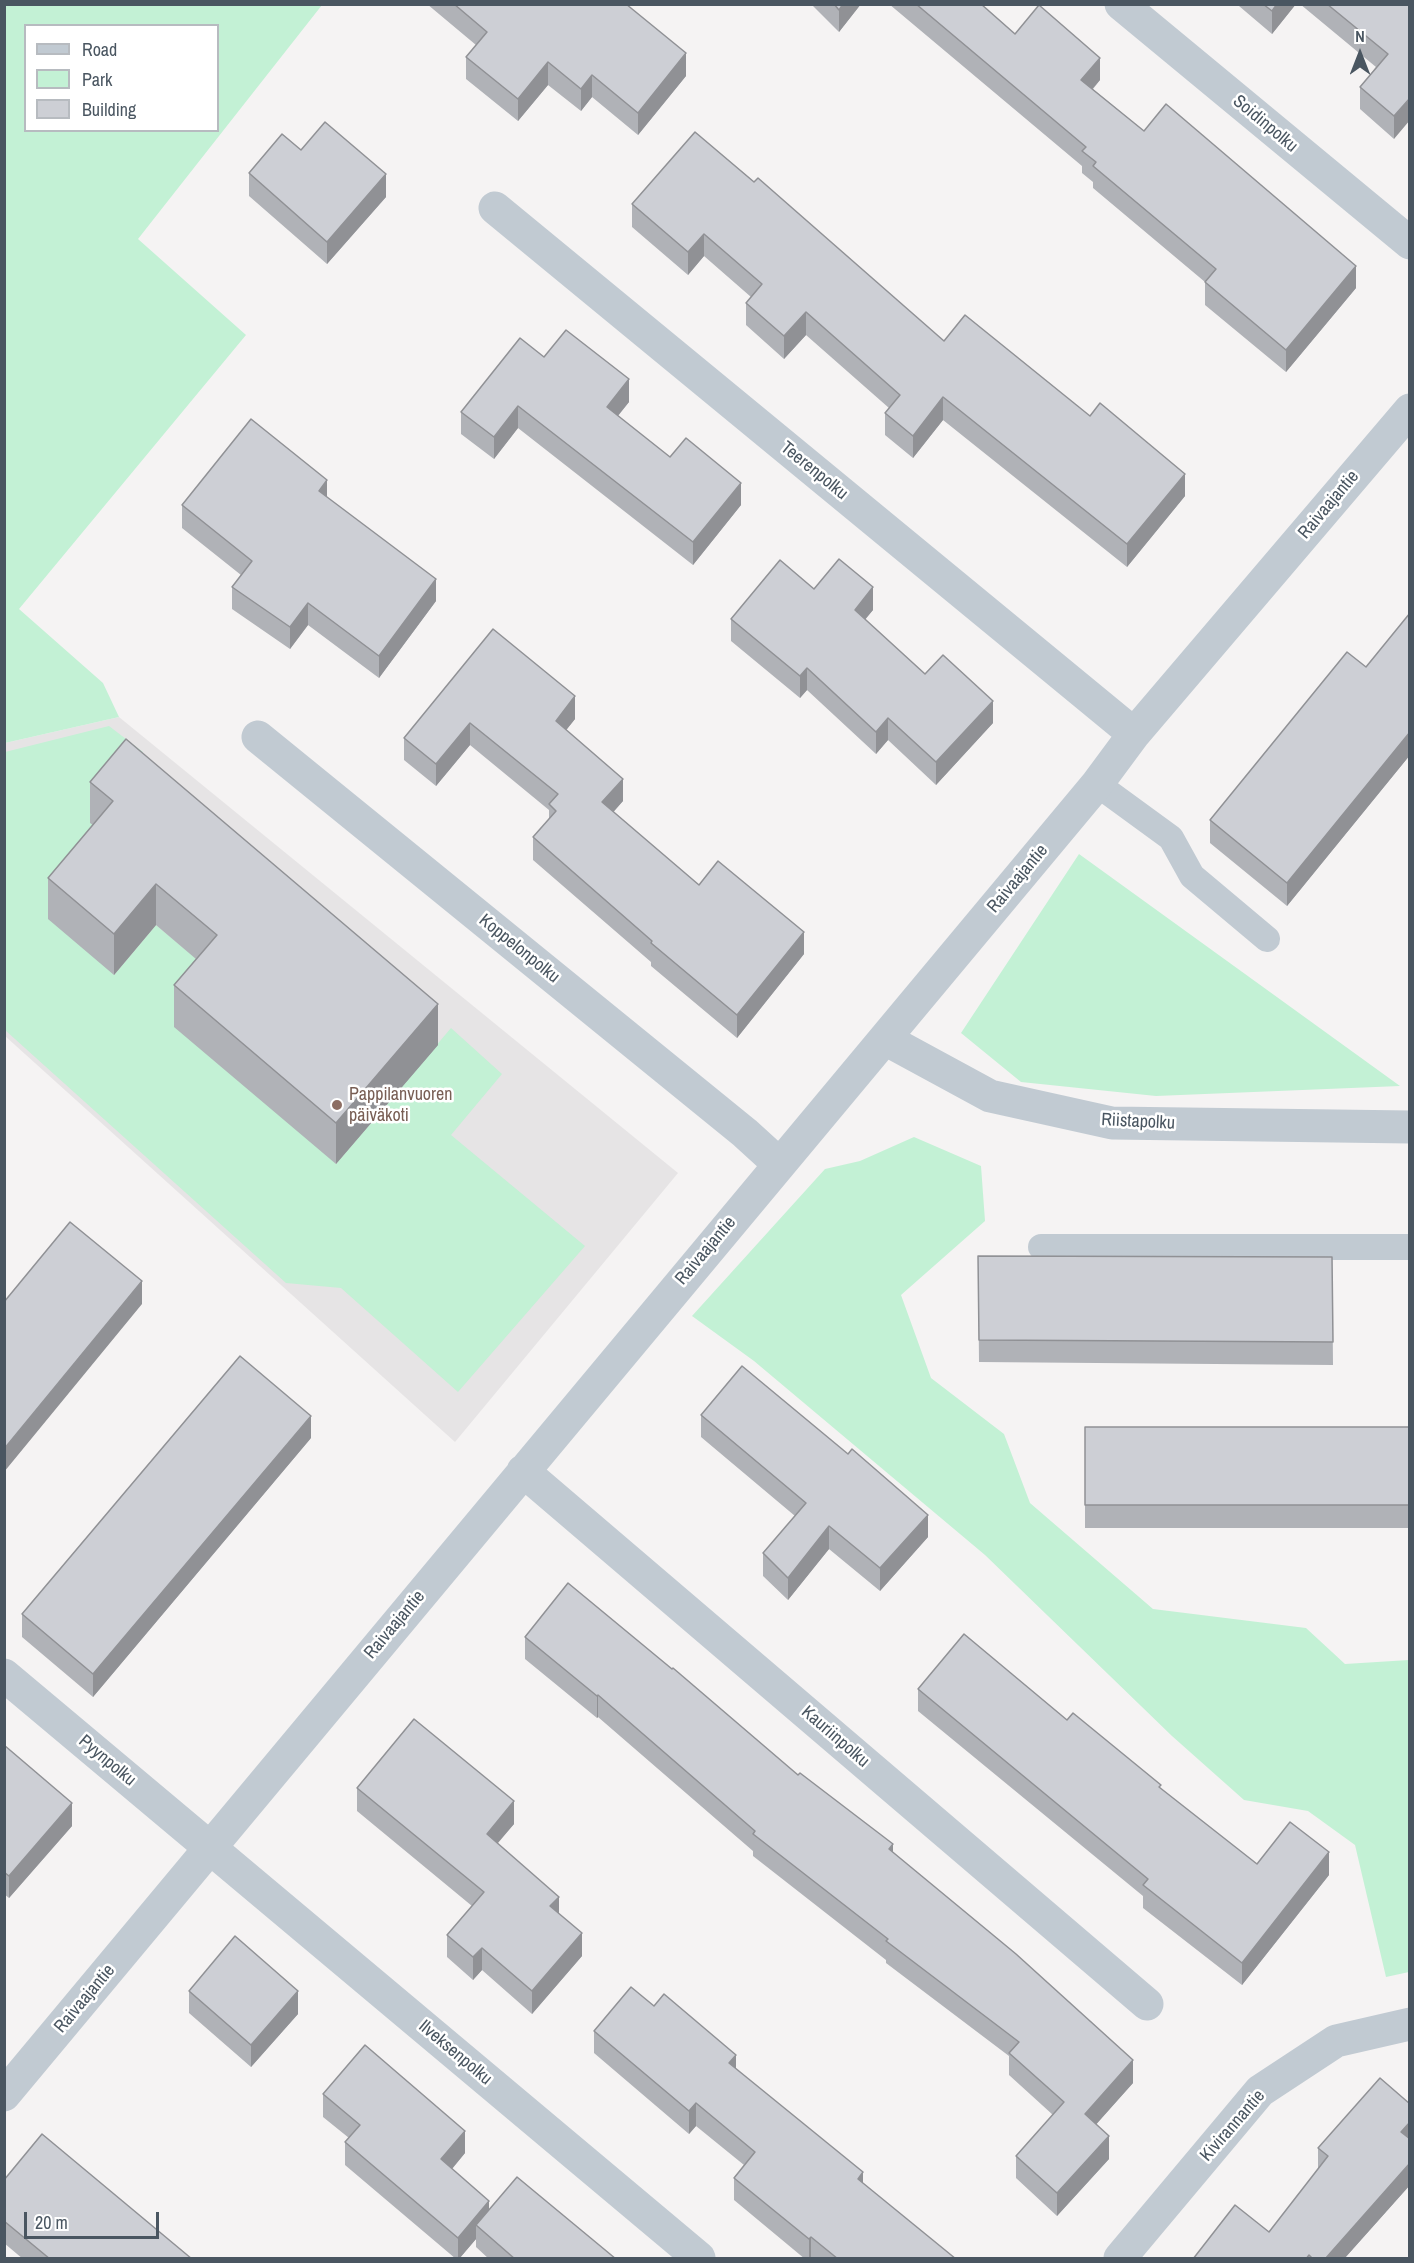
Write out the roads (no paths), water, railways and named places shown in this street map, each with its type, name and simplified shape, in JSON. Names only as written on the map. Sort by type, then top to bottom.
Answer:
[{"type":"street","name":"Soidinpolku","points":[[1121,4],[1410,243]]},
{"type":"street","name":"Teerenpolku","points":[[495,208],[1134,734]]},
{"type":"street","name":"Raivaajantie","points":[[4,2095],[1097,784],[1134,734],[1410,410]]},
{"type":"street","name":"Koppelonpolku","points":[[258,737],[746,1133],[779,1164]]},
{"type":"street","name":"Riistapolku","points":[[885,1039],[990,1096],[1112,1124],[1410,1127]]},
{"type":"street","name":"Kauriinpolku","points":[[523,1470],[1147,2004]]},
{"type":"street","name":"Pyynpolku","points":[[4,1675],[212,1847]]},
{"type":"street","name":"Ilveksenpolku","points":[[212,1847],[699,2259]]},
{"type":"street","name":"Kivirannantie","points":[[1120,2259],[1260,2091],[1336,2041],[1410,2024]]},
{"type":"lane","points":[[1097,784],[1172,838],[1192,876],[1267,939]]},
{"type":"lane","points":[[1041,1247],[1410,1247]]},
{"type":"place","name":"Pappilanvuoren päiväkoti","points":[[337,1105]]}]
